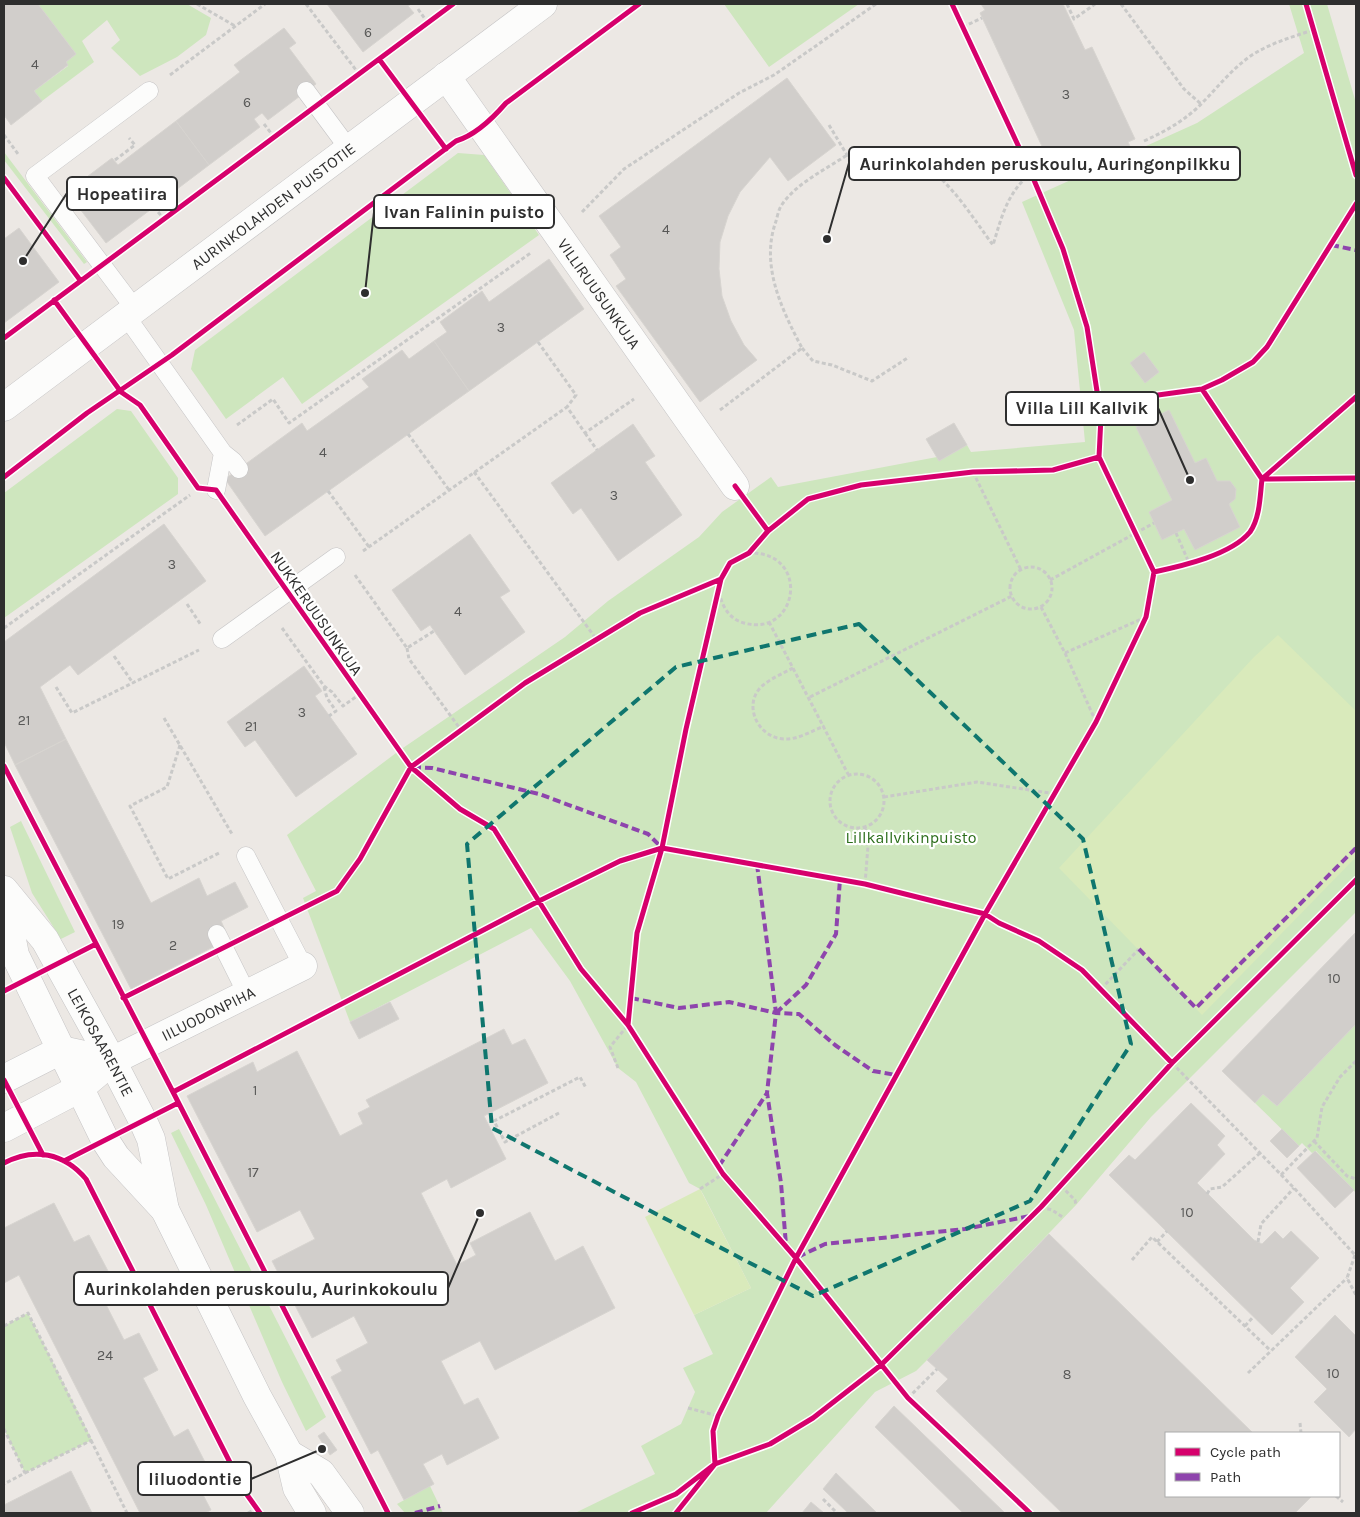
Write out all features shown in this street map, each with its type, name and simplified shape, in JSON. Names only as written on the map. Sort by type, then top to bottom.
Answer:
[{"type":"street","name":"AURINKOLAHDEN PUISTOTIE","points":[[4,407],[543,4]]},
{"type":"street","name":"VILLIRUUSUNKUJA","points":[[446,76],[735,486]]},
{"type":"street","name":"LEIKOSAARENTIE","points":[[4,890],[45,940],[112,1061],[151,1139],[165,1210],[257,1396],[289,1454],[297,1488],[312,1513]]},
{"type":"street","name":"LEIKOSAARENTIE","points":[[4,900],[15,955],[80,1088],[116,1156],[165,1210]]},
{"type":"street","name":"IILUODONPIHA","points":[[4,1128],[80,1088],[112,1061],[303,966]]},
{"type":"street","points":[[4,1079],[61,1050],[112,1061]]},
{"type":"street","points":[[289,1454],[321,1473],[350,1513]]},
{"type":"lane","points":[[149,90],[35,176],[131,312],[223,453],[239,469]]},
{"type":"lane","points":[[311,98],[349,149]]},
{"type":"lane","points":[[207,489],[223,453]]},
{"type":"lane","points":[[222,639],[341,560]]},
{"type":"lane","points":[[242,850],[303,966]]},
{"type":"lane","points":[[217,934],[247,994]]},
{"type":"path","points":[[197,4],[235,26]]},
{"type":"path","points":[[149,90],[265,4]]},
{"type":"path","points":[[306,4],[359,74]]},
{"type":"path","points":[[580,214],[624,169],[739,93],[774,75],[876,4]]},
{"type":"path","points":[[1066,4],[1074,20],[1095,4]]},
{"type":"path","points":[[1121,4],[1184,89],[1201,104]]},
{"type":"path","points":[[418,9],[428,23]]},
{"type":"path","points":[[421,28],[434,18]]},
{"type":"path","points":[[963,27],[982,18]]},
{"type":"path","points":[[960,19],[967,36]]},
{"type":"path","points":[[1310,21],[1315,38]]},
{"type":"path","points":[[1144,141],[1174,127],[1201,104],[1234,69],[1251,56],[1279,41],[1313,30]]},
{"type":"path","points":[[266,143],[311,98],[359,74],[365,69]]},
{"type":"path","points":[[264,124],[274,137]]},
{"type":"path","points":[[829,125],[847,155],[855,159],[916,162],[930,170],[958,197],[993,245],[1010,195],[1017,184],[1031,173]]},
{"type":"path","points":[[847,155],[797,188],[780,207],[772,232],[770,258],[775,286],[786,318],[802,348],[813,361],[832,365],[872,381],[909,357]]},
{"type":"path","points":[[1027,164],[1034,181]]},
{"type":"path","points":[[4,179],[11,187]]},
{"type":"path","points":[[154,207],[163,218]]},
{"type":"path","points":[[156,224],[171,213]]},
{"type":"path","points":[[234,427],[273,399],[289,424],[537,248]]},
{"type":"path","points":[[460,730],[409,659],[407,648],[341,560],[369,547],[567,407],[576,395],[538,342]]},
{"type":"path","points":[[695,429],[802,348]]},
{"type":"path","points":[[585,433],[660,380]]},
{"type":"path","points":[[567,407],[597,450]]},
{"type":"path","points":[[408,434],[449,490]]},
{"type":"path","points":[[474,472],[594,642],[606,635]]},
{"type":"path","points":[[973,472],[1021,570]]},
{"type":"path","points":[[963,473],[982,472]]},
{"type":"path","points":[[4,628],[207,489]]},
{"type":"path","points":[[328,491],[369,547]]},
{"type":"path","points":[[1050,580],[1154,523]]},
{"type":"path","points":[[1130,525],[1138,541]]},
{"type":"path","points":[[1176,533],[1190,564]]},
{"type":"path","points":[[749,554],[756,546]]},
{"type":"path","points":[[719,592],[725,609],[741,623],[753,625],[769,622],[783,613],[788,605],[791,593],[789,577],[785,568],[777,560],[759,553],[742,555]]},
{"type":"path","points":[[1181,566],[1198,561]]},
{"type":"path","points":[[1035,568],[1041,570],[1050,580],[1052,593],[1041,607],[1026,608],[1020,606],[1012,596],[1011,584],[1021,570],[1035,568]]},
{"type":"path","points":[[717,601],[719,585]]},
{"type":"path","points":[[810,697],[1012,596]]},
{"type":"path","points":[[1041,607],[1065,653],[1096,722]]},
{"type":"path","points":[[1142,626],[1148,608]]},
{"type":"path","points":[[1065,653],[1146,617]]},
{"type":"path","points":[[769,622],[810,697],[848,774]]},
{"type":"path","points":[[407,648],[434,631]]},
{"type":"path","points":[[56,687],[72,713],[222,639]]},
{"type":"path","points":[[298,650],[324,686],[332,692],[343,706],[360,694]]},
{"type":"path","points":[[114,656],[133,683]]},
{"type":"path","points":[[793,668],[767,682],[759,689],[753,707],[756,721],[767,733],[782,739],[792,739],[824,726]]},
{"type":"path","points":[[324,686],[326,698],[336,711],[330,716]]},
{"type":"path","points":[[1092,730],[1100,713]]},
{"type":"path","points":[[164,718],[180,745],[242,850],[168,879],[130,806],[166,787],[180,745]]},
{"type":"path","points":[[454,736],[469,724]]},
{"type":"path","points":[[848,774],[869,777],[881,788],[884,796],[884,804],[878,819],[865,828],[847,828],[833,816],[830,808],[829,798],[832,790],[837,782],[848,774]]},
{"type":"path","points":[[884,796],[977,782],[1056,794]]},
{"type":"path","points":[[1050,802],[1060,786]]},
{"type":"path","points":[[865,828],[868,846],[865,884]]},
{"type":"path","points":[[857,882],[874,886]]},
{"type":"path","points":[[1101,989],[1138,949]]},
{"type":"path","points":[[1094,983],[1107,996]]},
{"type":"path","points":[[618,1068],[610,1047],[628,1025],[629,1016]]},
{"type":"path","points":[[622,1018],[633,1033]]},
{"type":"path","points":[[1166,1070],[1179,1056]]},
{"type":"path","points":[[1166,1057],[1281,1174],[1356,1255],[1347,1278],[1248,1373]]},
{"type":"path","points":[[1281,1174],[1317,1138],[1322,1107],[1340,1077],[1356,1061]]},
{"type":"path","points":[[559,1114],[505,1142],[494,1121],[580,1077],[586,1088]]},
{"type":"path","points":[[1314,1141],[1347,1176],[1356,1179]]},
{"type":"path","points":[[1206,1194],[1210,1189],[1222,1188],[1260,1153]]},
{"type":"path","points":[[719,1166],[723,1174],[730,1181]]},
{"type":"path","points":[[700,1189],[723,1174]]},
{"type":"path","points":[[1055,1193],[1068,1178]]},
{"type":"path","points":[[1061,1186],[1075,1200],[1076,1205]]},
{"type":"path","points":[[1258,1242],[1261,1224],[1294,1188]]},
{"type":"path","points":[[1039,1209],[1048,1200]]},
{"type":"path","points":[[1039,1209],[1052,1210],[1064,1218]]},
{"type":"path","points":[[1157,1242],[1167,1231]]},
{"type":"path","points":[[1132,1260],[1152,1238],[1271,1351]]},
{"type":"path","points":[[1347,1278],[1356,1295]]},
{"type":"path","points":[[4,1326],[28,1313],[127,1513]]},
{"type":"path","points":[[1245,1326],[1253,1317]]},
{"type":"path","points":[[908,1398],[937,1369]]},
{"type":"path","points":[[903,1391],[915,1405]]},
{"type":"path","points":[[688,1408],[718,1416]]},
{"type":"path","points":[[716,1424],[722,1408]]},
{"type":"path","points":[[1300,1423],[1301,1432]]},
{"type":"path","points":[[4,1429],[25,1473]]},
{"type":"path","points":[[4,1484],[92,1440]]},
{"type":"path","points":[[1338,1508],[1350,1496]]},
{"type":"path","points":[[1337,1497],[1343,1502]]},
{"type":"path","points":[[823,1499],[837,1513]]},
{"type":"path","points":[[248,1513],[258,1511],[252,1503]]},
{"type":"highlighted area","points":[[859,624],[1083,839],[1131,1044],[1030,1201],[813,1296],[492,1128],[467,844],[676,667]]},
{"type":"green space","points":[[38,4],[187,4],[211,18],[206,35],[177,57],[140,76],[111,48],[120,40],[107,20],[82,41],[94,62],[42,101],[34,91],[68,66],[66,62],[76,54]]},
{"type":"green space","points":[[724,4],[859,4],[769,67]]},
{"type":"green space","name":"Lillkallvikinpuisto","points":[[1289,4],[1327,4],[1356,103],[1356,912],[1151,1117],[1076,1205],[927,1360],[916,1371],[875,1392],[766,1513],[575,1513],[655,1474],[641,1446],[681,1424],[695,1392],[683,1368],[713,1354],[694,1315],[751,1288],[703,1194],[700,1189],[689,1183],[636,1082],[618,1068],[570,981],[531,928],[350,1022],[303,898],[316,891],[287,835],[400,750],[565,637],[608,601],[699,537],[722,512],[771,477],[778,487],[937,457],[939,461],[967,445],[971,452],[1085,442],[1074,330],[1022,202],[1197,123],[1304,53]]},
{"type":"green space","points":[[4,152],[87,262],[84,264],[4,160]]},
{"type":"green space","points":[[458,153],[484,155],[516,201],[507,209],[511,214],[520,207],[539,235],[302,404],[283,377],[226,419],[191,369],[195,350]]},
{"type":"green space","points":[[117,409],[131,411],[178,478],[178,494],[4,618],[4,493]]},
{"type":"green space","points":[[1278,635],[1356,711],[1356,857],[1202,1015],[1059,868],[1254,657]]},
{"type":"green space","points":[[21,821],[75,932],[61,939],[32,893],[10,827]]},
{"type":"green space","points":[[1356,1024],[1356,1193],[1316,1151],[1312,1153],[1302,1143],[1299,1146],[1255,1103],[1263,1094],[1277,1106]]},
{"type":"green space","points":[[179,1129],[326,1417],[306,1431],[282,1382],[206,1205],[171,1133]]},
{"type":"green space","points":[[700,1189],[751,1288],[694,1315],[645,1217]]},
{"type":"green space","points":[[28,1313],[92,1440],[25,1473],[4,1429],[4,1326]]},
{"type":"green space","points":[[430,1486],[443,1513],[405,1513],[397,1504]]},
{"type":"building","points":[[4,4],[38,4],[76,54],[66,62],[68,65],[34,91],[42,101],[11,125],[4,115]]},
{"type":"building","points":[[327,4],[411,4],[408,6],[414,13],[363,52]]},
{"type":"building","points":[[981,4],[1063,4],[1085,50],[1092,47],[1135,139],[1128,142],[1133,153],[1071,181],[1056,150],[1046,155],[980,13],[985,10]]},
{"type":"building","points":[[284,28],[296,43],[289,48],[316,84],[268,120],[262,113],[254,119],[260,127],[209,165],[176,121],[240,72],[234,65]]},
{"type":"building","points":[[787,78],[836,145],[788,181],[770,157],[740,192],[728,216],[720,242],[719,269],[722,296],[731,321],[744,345],[757,360],[700,402],[616,286],[626,279],[610,255],[621,247],[599,216]]},
{"type":"building","points":[[176,121],[209,165],[160,202],[155,194],[144,202],[150,210],[106,243],[67,192],[112,158],[118,165]]},
{"type":"building","points":[[19,228],[59,282],[4,323],[4,239]]},
{"type":"building","points":[[549,259],[584,309],[469,391],[434,341],[447,332],[440,322],[482,291],[489,302]]},
{"type":"building","points":[[434,341],[469,391],[265,536],[225,479],[302,423],[307,431],[369,387],[362,379],[402,350],[409,359]]},
{"type":"building","points":[[1144,352],[1159,372],[1145,383],[1130,363]]},
{"type":"building","points":[[1169,410],[1195,463],[1206,458],[1217,481],[1230,481],[1236,489],[1235,499],[1229,504],[1240,527],[1195,550],[1184,529],[1162,540],[1149,512],[1172,500],[1136,427]]},
{"type":"building","points":[[954,423],[967,445],[939,461],[926,439]]},
{"type":"building","points":[[633,424],[655,456],[645,462],[682,515],[618,561],[581,508],[573,514],[551,483]]},
{"type":"building","points":[[164,524],[206,581],[78,675],[70,665],[40,687],[66,739],[15,765],[4,742],[4,642]]},
{"type":"building","points":[[470,534],[510,591],[500,597],[525,632],[465,675],[430,625],[421,631],[392,590]]},
{"type":"building","points":[[304,666],[322,691],[315,696],[357,754],[296,797],[255,740],[245,747],[227,722]]},
{"type":"building","points":[[66,739],[151,903],[199,878],[207,896],[235,882],[248,907],[221,921],[225,930],[217,934],[215,946],[131,989],[15,765]]},
{"type":"building","points":[[1356,932],[1356,1024],[1277,1106],[1263,1094],[1255,1103],[1222,1071]]},
{"type":"building","points":[[390,1002],[399,1019],[359,1039],[350,1022]]},
{"type":"building","points":[[504,1029],[512,1045],[525,1039],[548,1083],[484,1116],[506,1159],[451,1188],[447,1179],[421,1193],[457,1265],[476,1255],[470,1243],[530,1212],[555,1261],[583,1246],[615,1308],[495,1370],[480,1341],[441,1361],[464,1405],[478,1398],[499,1438],[447,1465],[442,1454],[423,1464],[434,1484],[404,1500],[378,1450],[371,1454],[331,1377],[342,1371],[336,1360],[368,1343],[354,1316],[312,1338],[272,1261],[315,1239],[300,1210],[257,1232],[187,1096],[253,1062],[257,1072],[297,1051],[340,1136],[363,1124],[358,1113],[370,1107],[366,1100]]},
{"type":"building","points":[[1191,1103],[1225,1136],[1217,1145],[1225,1154],[1197,1183],[1254,1240],[1262,1244],[1275,1231],[1283,1239],[1291,1231],[1319,1258],[1290,1288],[1304,1302],[1272,1335],[1109,1175],[1129,1155],[1135,1160]]},
{"type":"building","points":[[1282,1129],[1299,1146],[1287,1158],[1270,1141]]},
{"type":"building","points":[[1315,1151],[1354,1190],[1335,1208],[1297,1168]]},
{"type":"building","points":[[54,1203],[74,1242],[89,1235],[108,1271],[93,1279],[124,1340],[139,1333],[158,1370],[143,1378],[174,1437],[188,1429],[207,1466],[192,1474],[211,1510],[205,1513],[140,1513],[19,1275],[4,1283],[4,1228]]},
{"type":"building","points":[[1049,1234],[1252,1432],[1165,1432],[1165,1497],[1311,1497],[1295,1513],[1062,1513],[936,1391],[948,1379],[927,1360]]},
{"type":"building","points":[[1335,1315],[1356,1336],[1356,1429],[1349,1437],[1314,1402],[1327,1389],[1295,1357]]},
{"type":"building","points":[[894,1406],[1005,1513],[963,1513],[875,1427]]},
{"type":"building","points":[[324,1432],[337,1450],[330,1455],[318,1436]]},
{"type":"building","points":[[71,1471],[92,1513],[4,1513],[4,1505]]},
{"type":"building","points":[[836,1473],[877,1513],[848,1513],[823,1489]]},
{"type":"building","points":[[811,1502],[824,1513],[802,1513]]},
{"type":"marked path","points":[[1331,245],[1356,250]]},
{"type":"marked path","points":[[413,767],[432,768],[539,794],[648,834],[662,848]]},
{"type":"marked path","points":[[1139,949],[1196,1008],[1356,848]]},
{"type":"marked path","points":[[757,864],[776,1013],[767,1093],[781,1183],[786,1245]]},
{"type":"marked path","points":[[776,1013],[806,985],[836,934],[840,879]]},
{"type":"marked path","points":[[631,998],[679,1008],[729,1002],[776,1013],[799,1014],[835,1045],[873,1071],[896,1075]]},
{"type":"marked path","points":[[719,1166],[767,1093]]},
{"type":"marked path","points":[[798,1257],[825,1244],[965,1229],[1030,1216]]},
{"type":"marked path","points":[[415,1513],[440,1506]]},
{"type":"cycle path","points":[[4,338],[453,4]]},
{"type":"cycle path","points":[[4,477],[87,413],[172,355],[456,141],[477,130],[490,120],[506,103],[639,4]]},
{"type":"cycle path","points":[[632,1513],[676,1494],[715,1464],[713,1431],[718,1416],[796,1258],[985,914],[1096,722],[1146,617],[1154,572],[1099,457],[1101,417],[1087,327],[1063,249],[1031,173],[952,4]]},
{"type":"cycle path","points":[[1306,4],[1356,175]]},
{"type":"cycle path","points":[[379,59],[446,149]]},
{"type":"cycle path","points":[[4,178],[80,280]]},
{"type":"cycle path","points":[[1101,417],[1158,395],[1202,389],[1253,362],[1267,347],[1356,204]]},
{"type":"cycle path","name":"NUKKERUUSUNKUJA","points":[[54,300],[121,392],[140,405],[198,488],[216,490],[411,767],[460,809],[494,829],[581,969],[628,1025],[723,1174],[796,1258],[908,1398],[1030,1513]]},
{"type":"cycle path","points":[[1154,572],[1205,558],[1231,547],[1250,532],[1258,514],[1262,479],[1202,389]]},
{"type":"cycle path","points":[[1262,479],[1356,397]]},
{"type":"cycle path","points":[[768,531],[808,499],[861,485],[973,472],[1053,470],[1099,457]]},
{"type":"cycle path","points":[[1262,479],[1356,478]]},
{"type":"cycle path","points":[[628,1025],[637,933],[662,848],[686,729],[721,579],[730,563],[749,553],[768,531],[735,486]]},
{"type":"cycle path","points":[[123,998],[337,891],[360,859],[411,767],[525,683],[640,613],[721,579]]},
{"type":"cycle path","points":[[4,766],[388,1513]]},
{"type":"cycle path","points":[[173,1092],[539,901],[620,861],[662,848],[865,884],[985,914],[999,923],[1039,941],[1082,970],[1172,1063]]},
{"type":"cycle path","points":[[676,1513],[715,1464],[770,1444],[813,1418],[881,1365],[1041,1207],[1172,1063],[1356,880]]},
{"type":"cycle path","points":[[4,991],[96,944]]},
{"type":"cycle path","points":[[4,1080],[43,1155]]},
{"type":"cycle path","points":[[64,1161],[178,1103]]},
{"type":"cycle path","points":[[4,1163],[26,1155],[48,1155],[68,1163],[86,1179],[245,1492],[260,1513]]},
{"type":"place","name":"Aurinkolahden peruskoulu, Auringonpilkku","points":[[827,239]]},
{"type":"place","name":"Hopeatiira","points":[[23,261]]},
{"type":"place","name":"Ivan Falinin puisto","points":[[365,293]]},
{"type":"place","name":"Villa Lill Kallvik","points":[[1190,480]]},
{"type":"place","name":"Aurinkolahden peruskoulu, Aurinkokoulu","points":[[480,1213]]},
{"type":"place","name":"Iiluodontie","points":[[322,1449]]}]
